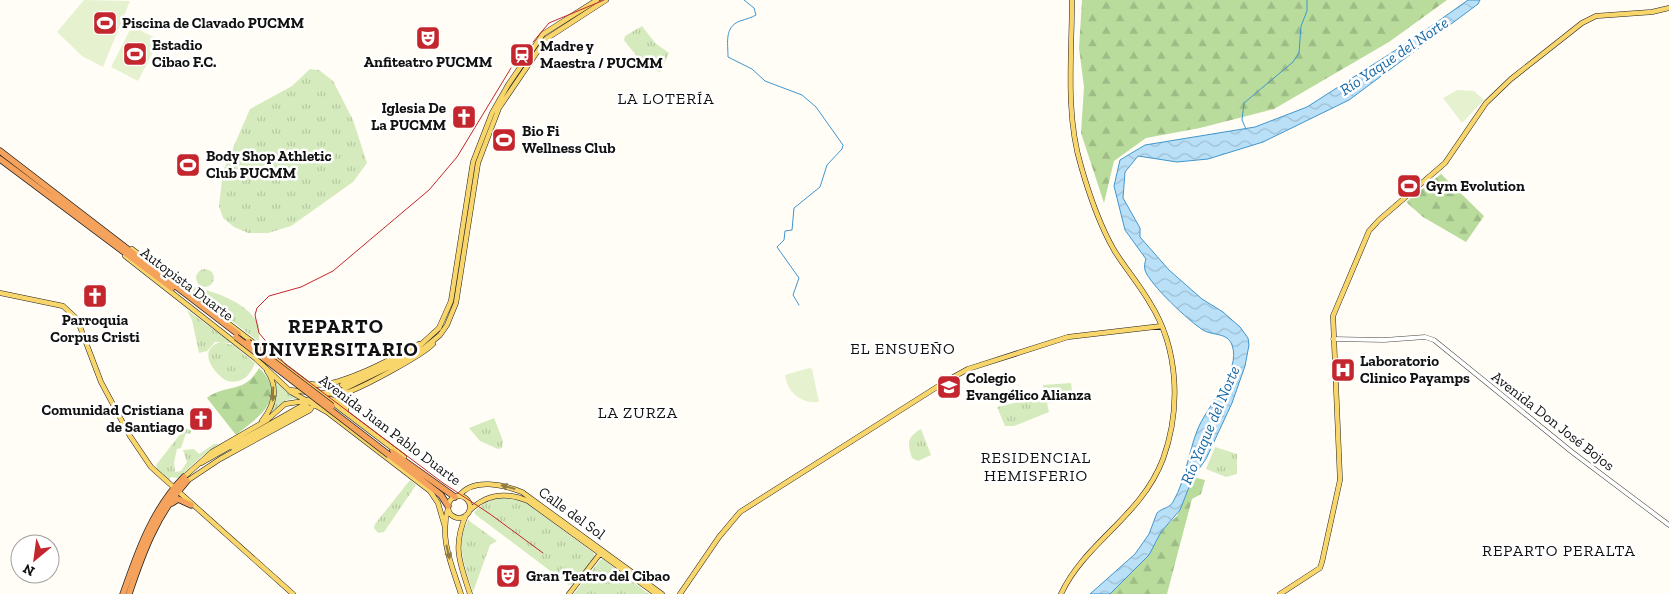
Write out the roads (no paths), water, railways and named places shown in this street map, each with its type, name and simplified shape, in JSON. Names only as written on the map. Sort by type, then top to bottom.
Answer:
[{"type":"highway","name":"Autopista Duarte","points":[[0,151],[438,493],[448,507]]},
{"type":"highway","name":"Autopista Duarte","points":[[0,159],[237,336]]},
{"type":"highway","points":[[123,594],[147,530],[175,490],[186,479]]},
{"type":"highway","points":[[129,594],[150,536],[175,490]]},
{"type":"highway","name":"Autopista Duarte","points":[[438,493],[457,497]]},
{"type":"highway","points":[[159,517],[176,499],[191,505]]},
{"type":"main road","points":[[186,479],[221,455],[306,403],[352,391],[416,358],[429,348],[451,301],[473,162],[492,112],[508,84],[545,32],[597,0]]},
{"type":"main road","points":[[301,392],[306,387],[305,381],[318,385],[341,386],[418,353],[447,325],[456,303],[478,163],[499,108],[549,36],[606,0]]},
{"type":"main road","points":[[1063,594],[1069,580],[1088,555],[1141,500],[1162,460],[1173,420],[1174,388],[1170,352],[1162,326],[1147,297],[1121,262],[1107,236],[1079,159],[1072,112],[1072,0]]},
{"type":"main road","points":[[1280,594],[1321,567],[1340,480],[1333,316],[1363,242],[1374,225],[1445,163],[1486,104],[1511,79],[1577,27],[1596,16],[1652,12],[1669,8]]},
{"type":"main road","name":"Avenida Juan Pablo Duarte","points":[[96,231],[180,301],[246,351],[286,388],[306,403],[328,411],[414,480],[438,493]]},
{"type":"main road","name":"Autopista Duarte","points":[[116,240],[157,267],[305,381]]},
{"type":"main road","points":[[155,283],[173,295]]},
{"type":"main road","points":[[0,293],[63,306],[77,319],[101,382],[130,436],[151,467],[191,505],[293,594]]},
{"type":"main road","points":[[180,301],[184,307]]},
{"type":"main road","points":[[680,594],[719,537],[738,514],[968,369],[1068,338],[1162,326]]},
{"type":"main road","points":[[328,411],[330,396],[341,386],[373,366],[437,334]]},
{"type":"main road","points":[[239,348],[246,351]]},
{"type":"main road","points":[[254,358],[269,374],[274,391],[270,409],[259,424]]},
{"type":"main road","name":"Avenida Juan Pablo Duarte","points":[[305,381],[318,392],[330,396],[335,404],[457,497]]},
{"type":"main road","points":[[186,479],[306,412],[314,405],[318,392],[301,392],[286,388]]},
{"type":"main road","points":[[349,415],[346,402],[352,391]]},
{"type":"main road","points":[[330,396],[339,402],[349,415]]},
{"type":"main road","points":[[186,479],[212,452],[259,424],[286,404],[306,403]]},
{"type":"main road","points":[[328,411],[330,405],[335,404]]},
{"type":"main road","points":[[306,412],[328,411]]},
{"type":"main road","name":"Calle del Sol","points":[[457,497],[467,489],[481,485],[505,486],[522,492],[654,594]]},
{"type":"main road","points":[[438,493],[448,554],[460,594]]},
{"type":"main road","name":"Calle del Sol","points":[[468,513],[489,497],[509,494],[528,500],[549,513]]},
{"type":"main road","points":[[445,527],[448,507],[457,497],[468,500],[468,513],[459,534],[457,550],[470,594]]},
{"type":"main road","points":[[448,507],[454,517],[460,518],[468,513]]},
{"type":"main road","points":[[570,594],[601,552]]},
{"type":"main road","name":"Calle del Sol","points":[[601,552],[662,594]]},
{"type":"street","name":"Avenida Don José Bojos","points":[[1333,339],[1384,340],[1425,337],[1434,340],[1572,452],[1669,525]]},
{"type":"water","name":"Río Yaque del Norte","points":[[1468,0],[1480,0],[1478,4],[1349,100],[1263,142],[1208,159],[1177,162],[1138,156],[1125,172],[1123,198],[1140,228],[1140,237],[1169,270],[1202,299],[1223,312],[1240,327],[1248,338],[1249,345],[1245,366],[1232,403],[1206,459],[1193,477],[1180,510],[1161,532],[1149,555],[1110,594],[1090,594],[1135,554],[1149,534],[1157,513],[1172,503],[1181,484],[1197,431],[1227,378],[1234,355],[1232,345],[1227,338],[1207,332],[1197,326],[1171,302],[1148,276],[1145,269],[1146,259],[1125,230],[1114,186],[1120,160],[1145,145],[1255,127],[1307,107],[1413,39]]},
{"type":"waterway","points":[[744,0],[754,8],[756,15],[740,21],[731,27],[728,36],[728,57],[752,69],[765,81],[802,95],[816,107],[843,145],[842,149],[827,165],[820,187],[794,208],[792,230],[785,231],[784,240],[777,247],[799,278],[793,295],[799,305]]},
{"type":"waterway","points":[[1246,129],[1242,120],[1244,103],[1293,62],[1299,53],[1301,26],[1307,11],[1307,0]]},
{"type":"tunnel","points":[[326,394],[342,385]]},
{"type":"tunnel","points":[[323,399],[344,389]]},
{"type":"railway","points":[[533,42],[549,23],[604,0]]},
{"type":"railway","points":[[511,68],[457,157],[429,190],[333,271],[301,287],[269,296],[257,308],[255,315],[259,333],[285,364],[443,483],[490,514],[543,553]]},
{"type":"place","name":"Piscina de Clavado PUCMM","points":[[105,23]]},
{"type":"place","name":"Anfiteatro PUCMM","points":[[428,38]]},
{"type":"place","name":"Estadio Cibao F.C.","points":[[135,54]]},
{"type":"place","name":"Madre y Maestra / PUCMM","points":[[522,55]]},
{"type":"place","name":"Iglesia De La PUCMM","points":[[464,117]]},
{"type":"place","name":"Bio Fi Wellness Club","points":[[504,140]]},
{"type":"place","name":"Body Shop Athletic Club PUCMM","points":[[188,165]]},
{"type":"place","name":"Gym Evolution","points":[[1409,186]]},
{"type":"place","name":"Parroquia Corpus Cristi","points":[[95,296]]},
{"type":"place","name":"Laboratorio Clinico Payamps","points":[[1343,370]]},
{"type":"place","name":"Colegio Evangélico Alianza","points":[[949,387]]},
{"type":"place","name":"Comunidad Cristiana de Santiago","points":[[201,419]]},
{"type":"place","name":"Gran Teatro del Cibao","points":[[508,576]]},
{"type":"district","name":"LA LOTERÍA","points":[[666,98]]},
{"type":"district","name":"REPARTO UNIVERSITARIO","points":[[336,338]]},
{"type":"district","name":"EL ENSUEÑO","points":[[903,348]]},
{"type":"district","name":"LA ZURZA","points":[[638,412]]},
{"type":"district","name":"RESIDENCIAL HEMISFERIO","points":[[1036,466]]},
{"type":"district","name":"REPARTO PERALTA","points":[[1559,550]]}]
